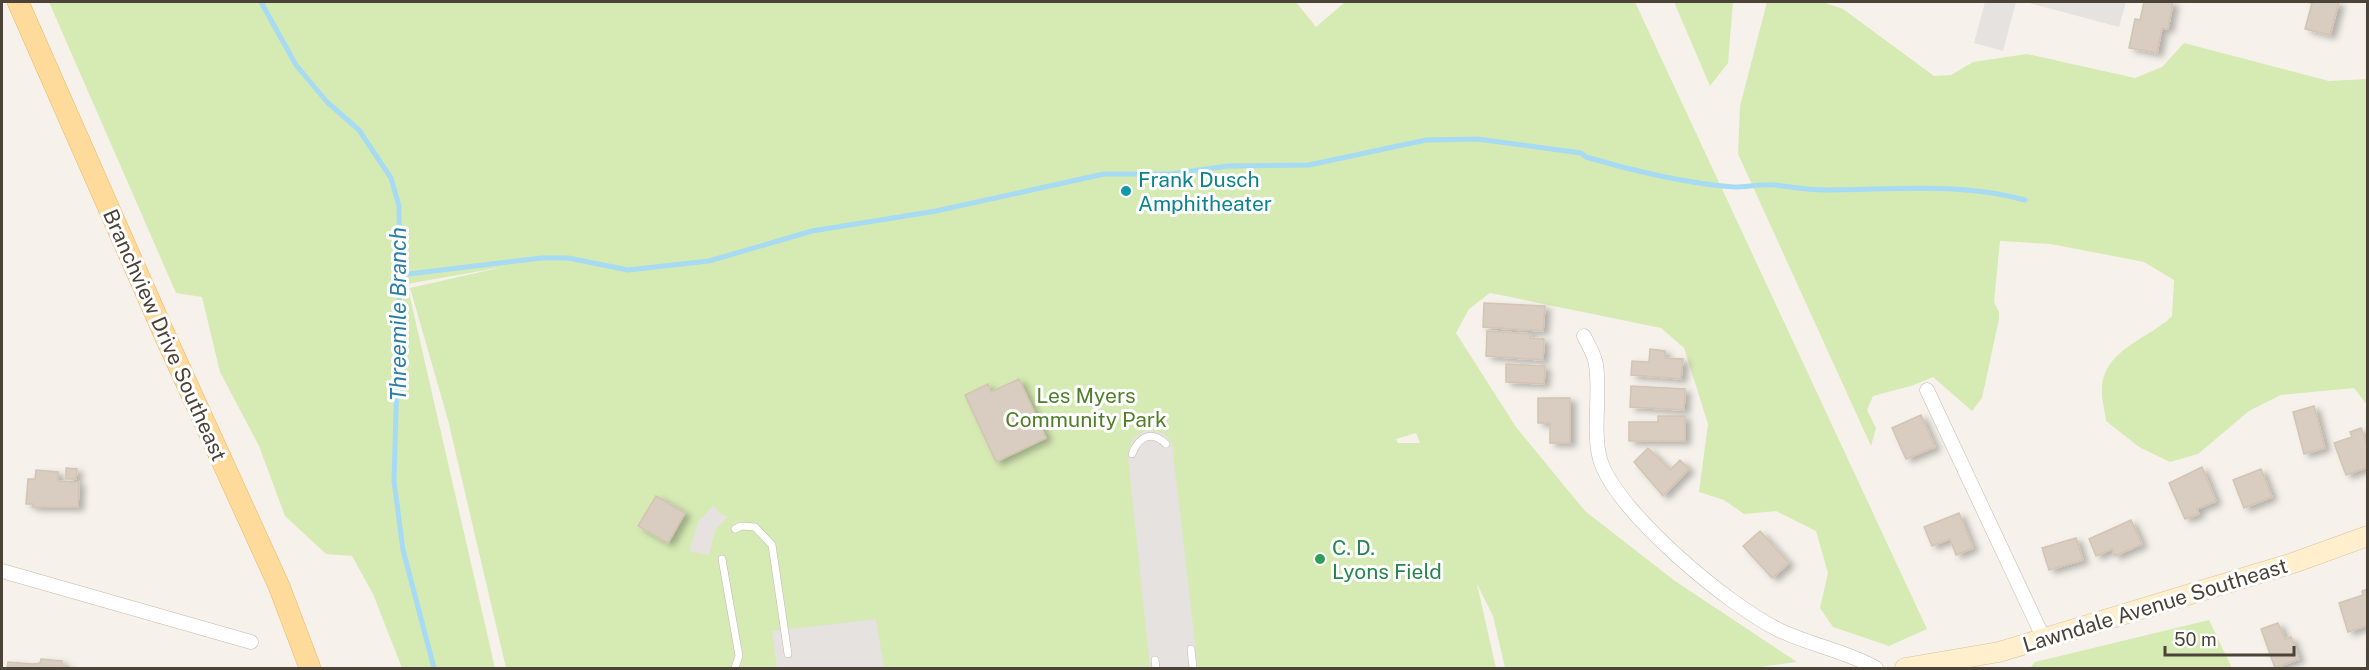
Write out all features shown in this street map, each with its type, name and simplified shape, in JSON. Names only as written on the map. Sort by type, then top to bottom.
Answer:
[{"type":"main road","name":"Branchview Drive Southeast","points":[[18,2],[166,338],[279,586],[310,669]]},
{"type":"street","points":[[1584,336],[1596,362],[1600,462],[1613,488],[1627,504],[1706,581],[1753,615],[1787,633],[1862,660],[1876,669]]},
{"type":"street","points":[[1927,390],[2044,639]]},
{"type":"street","name":"Lawndale Avenue Southeast","points":[[1905,669],[1999,652],[2293,563],[2367,536]]},
{"type":"street","points":[[2,571],[251,642]]},
{"type":"lane","points":[[1132,454],[1141,438],[1151,434],[1159,437],[1166,444]]},
{"type":"lane","points":[[735,529],[741,526],[755,527],[772,545],[788,654]]},
{"type":"lane","points":[[722,560],[739,656],[735,669]]},
{"type":"lane","points":[[1191,649],[1193,669]]},
{"type":"lane","points":[[1155,660],[1156,669]]},
{"type":"green space","name":"Les Myers Community Park","points":[[49,2],[1296,2],[1316,27],[1345,2],[1635,2],[1927,629],[1889,646],[1833,627],[1820,608],[1828,573],[1816,531],[1776,511],[1744,514],[1724,500],[1699,492],[1708,424],[1684,348],[1661,328],[1490,293],[1469,309],[1456,333],[1516,427],[1585,511],[1675,581],[1797,662],[1752,668],[1505,668],[1493,616],[1477,584],[1496,668],[506,668],[448,420],[410,288],[503,267],[407,284],[495,668],[402,668],[373,594],[352,556],[326,554],[285,516],[259,446],[220,372],[202,297],[176,293]],"holes":[[[1416,433],[1420,443],[1398,443],[1396,439]]]},
{"type":"green space","points":[[1674,2],[1733,2],[1728,63],[1710,86]]},
{"type":"green space","points":[[1767,2],[1823,2],[1843,9],[1934,76],[1951,75],[1973,62],[2027,54],[2135,78],[2162,67],[2184,43],[2329,81],[2367,79],[2367,405],[2354,388],[2281,395],[2249,411],[2198,454],[2170,462],[2139,447],[2106,421],[2102,388],[2105,375],[2119,354],[2172,316],[2174,280],[2144,262],[2051,244],[2000,241],[1994,302],[1999,312],[1999,319],[1982,398],[1972,411],[1933,377],[1911,386],[1873,396],[1867,410],[1876,428],[1871,446],[1738,154],[1740,106]]},
{"type":"green space","points":[[2209,620],[2232,668],[2030,668],[2035,662]]},
{"type":"shaded area","points":[[1985,2],[2016,2],[2003,51],[1974,43]]},
{"type":"shaded area","points":[[2025,2],[2126,2],[2119,27]]},
{"type":"shaded area","points":[[1146,430],[1164,433],[1172,443],[1198,668],[1150,668],[1128,458],[1132,439]]},
{"type":"shaded area","points":[[714,505],[719,513],[728,517],[716,529],[709,555],[689,551],[698,522]]},
{"type":"shaded area","points":[[876,619],[884,668],[777,668],[772,631]]},
{"type":"building","points":[[2144,2],[2173,2],[2168,29],[2162,28],[2157,53],[2129,48],[2135,19],[2140,20]]},
{"type":"building","points":[[2305,2],[2339,2],[2330,35],[2305,29],[2312,3]]},
{"type":"building","points":[[1484,303],[1545,306],[1543,331],[1483,327]]},
{"type":"building","points":[[1487,331],[1531,334],[1530,338],[1544,339],[1543,360],[1486,356]]},
{"type":"building","points":[[1650,349],[1665,351],[1665,358],[1683,359],[1681,379],[1631,375],[1632,361],[1649,362]]},
{"type":"building","points":[[1506,364],[1545,366],[1544,384],[1506,382]]},
{"type":"building","points":[[1019,379],[1046,438],[996,462],[965,395],[988,384],[991,392]]},
{"type":"building","points":[[1631,386],[1685,389],[1684,410],[1630,407]]},
{"type":"building","points":[[1538,398],[1570,398],[1570,443],[1550,443],[1550,423],[1538,423]]},
{"type":"building","points":[[2314,406],[2325,448],[2304,454],[2293,412]]},
{"type":"building","points":[[1921,415],[1935,447],[1906,459],[1892,428]]},
{"type":"building","points":[[1658,416],[1685,416],[1685,441],[1629,441],[1629,422],[1658,422]]},
{"type":"building","points":[[2361,428],[2368,447],[2368,467],[2346,475],[2334,443],[2352,437],[2350,432]]},
{"type":"building","points":[[1648,448],[1670,470],[1680,460],[1689,469],[1663,496],[1634,462]]},
{"type":"building","points":[[2202,467],[2216,501],[2197,509],[2199,514],[2185,519],[2169,483]]},
{"type":"building","points":[[66,468],[77,469],[76,479],[66,479]]},
{"type":"building","points":[[2261,469],[2272,497],[2244,508],[2233,480]]},
{"type":"building","points":[[36,470],[58,472],[58,481],[79,482],[78,507],[33,507],[33,504],[26,504],[28,479],[35,479]]},
{"type":"building","points":[[656,496],[685,513],[668,543],[638,526]]},
{"type":"building","points":[[1959,513],[1973,548],[1956,555],[1950,539],[1932,546],[1924,527]]},
{"type":"building","points":[[2131,520],[2142,544],[2115,556],[2112,549],[2096,556],[2089,539]]},
{"type":"building","points":[[1760,531],[1789,563],[1772,578],[1743,546]]},
{"type":"building","points":[[2076,538],[2083,560],[2049,570],[2042,548]]},
{"type":"building","points":[[2368,589],[2368,625],[2348,632],[2339,603],[2363,595],[2362,591]]},
{"type":"building","points":[[2278,623],[2285,639],[2291,637],[2299,659],[2275,668],[2261,629]]},
{"type":"building","points":[[41,659],[62,661],[62,665],[72,668],[7,668],[8,662],[33,664],[40,663]]},
{"type":"waterway","name":"Threemile Branch","points":[[261,2],[296,65],[327,102],[359,130],[391,178],[399,206],[400,275],[394,481],[403,550],[434,668]]},
{"type":"waterway","points":[[400,275],[541,258],[568,258],[628,270],[709,261],[812,231],[936,211],[1104,174],[1170,174],[1228,166],[1309,165],[1426,140],[1477,139],[1581,153],[1586,157],[1679,180],[1734,187],[1775,185],[1825,190],[1950,189],[2000,194],[2025,200]]},
{"type":"place","name":"Frank Dusch Amphitheater","points":[[1126,191]]},
{"type":"place","name":"C. D. Lyons Field","points":[[1320,559]]}]
